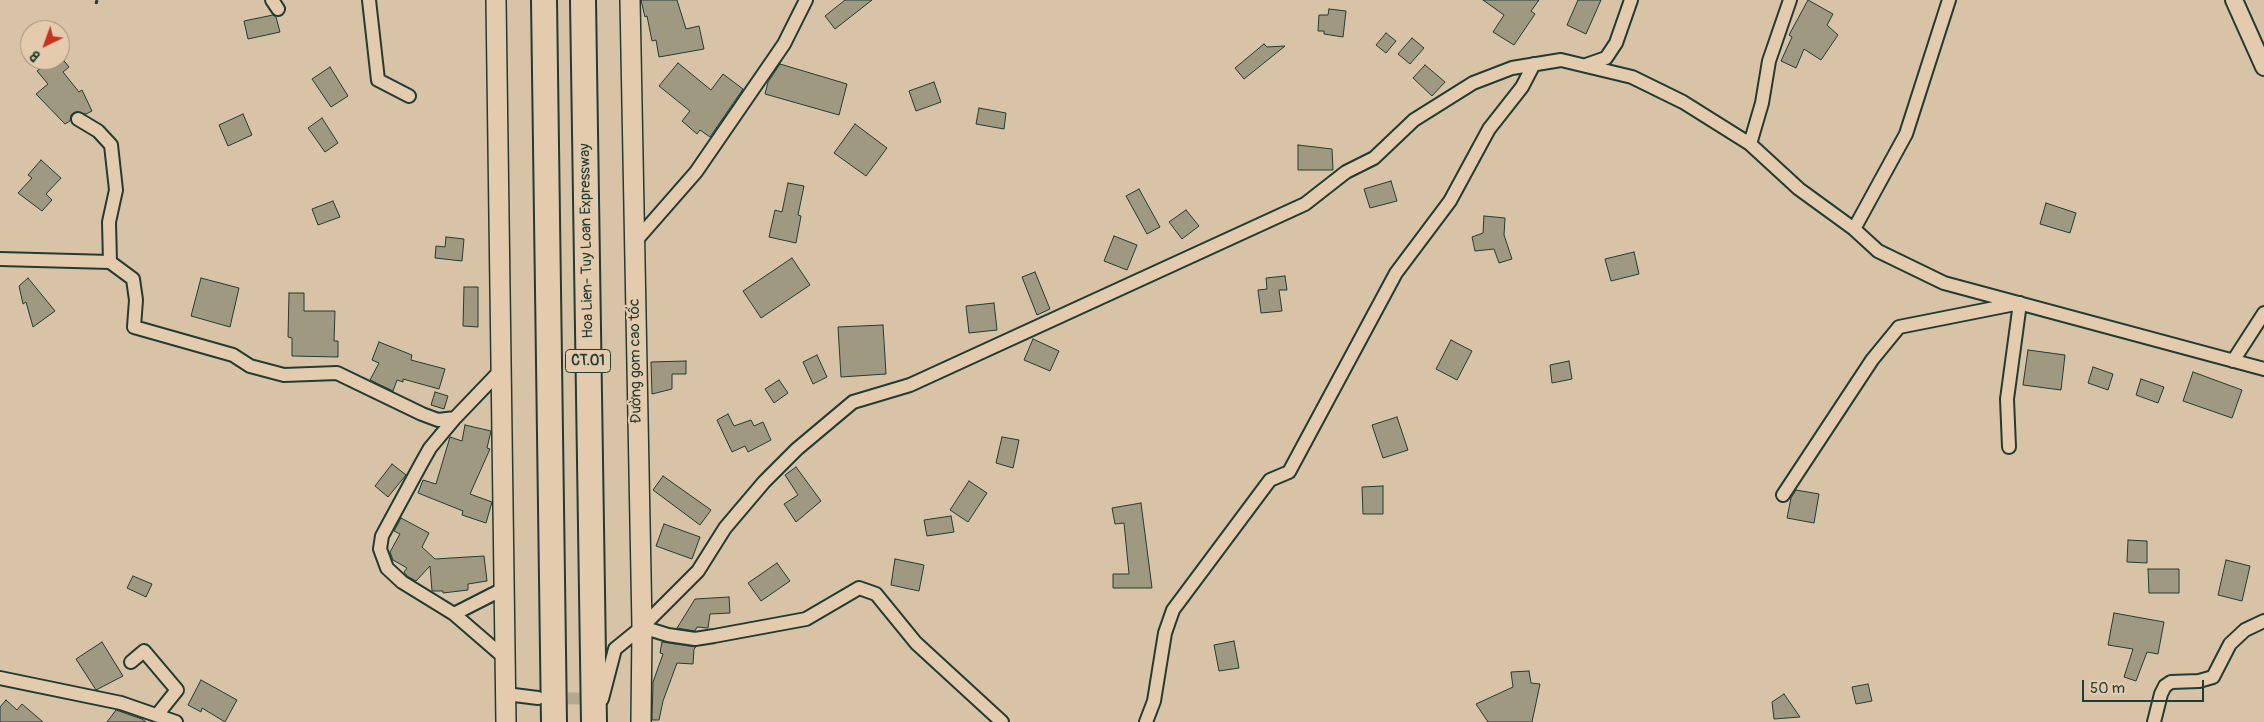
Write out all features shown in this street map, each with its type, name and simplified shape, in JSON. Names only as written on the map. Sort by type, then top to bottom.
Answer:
[{"type":"highway","name":"CT.01","points":[[544,0],[554,722]]},
{"type":"highway","name":"Hoa Lien- Tuy Loan Expressway","points":[[583,0],[594,722]]},
{"type":"main road","points":[[496,0],[506,722]]},
{"type":"main road","name":"Đường gom cao tốc","points":[[630,0],[642,627],[641,722]]},
{"type":"street","points":[[369,0],[378,80],[409,96]]},
{"type":"street","points":[[634,244],[696,172],[784,44],[806,0]]},
{"type":"street","points":[[1586,65],[1606,58],[1623,26],[1631,0]]},
{"type":"street","points":[[1750,144],[1762,104],[1769,61],[1790,0]]},
{"type":"street","points":[[1854,229],[1906,134],[1949,0]]},
{"type":"street","points":[[2234,0],[2264,67]]},
{"type":"street","points":[[602,699],[615,649],[642,627],[698,572],[726,528],[764,482],[796,449],[853,402],[910,385],[1305,204],[1346,172],[1374,158],[1414,120],[1473,83],[1512,68],[1561,60],[1632,78],[1683,102],[1750,144],[1799,189],[1854,229],[1878,251],[1944,283],[2264,369]]},
{"type":"street","points":[[1146,722],[1154,702],[1165,632],[1173,610],[1270,480],[1289,472],[1396,273],[1450,201],[1489,129],[1522,87],[1534,64]]},
{"type":"street","points":[[78,119],[98,131],[111,144],[116,190],[109,222],[110,262]]},
{"type":"street","points":[[0,259],[110,262],[133,279],[136,300],[134,327],[233,355],[250,366],[284,374],[337,373],[422,414],[438,420],[455,418]]},
{"type":"street","points":[[2008,447],[2007,399],[2020,303]]},
{"type":"street","points":[[1783,495],[1872,360],[1899,328],[2020,303]]},
{"type":"street","points":[[2233,361],[2264,313]]},
{"type":"street","points":[[502,370],[455,418],[430,448],[382,536],[380,549],[387,568],[402,582],[454,614],[506,659]]},
{"type":"street","points":[[454,614],[505,588]]},
{"type":"street","points":[[642,627],[668,636],[695,638],[714,636],[806,618],[859,588],[876,594],[916,643],[1002,722]]},
{"type":"street","points":[[2154,722],[2165,686],[2171,682],[2199,681],[2213,677],[2230,644],[2245,630],[2264,621]]},
{"type":"street","points":[[131,662],[144,651],[177,690],[157,715]]},
{"type":"street","points":[[0,678],[103,699],[174,722]]},
{"type":"street","points":[[506,694],[538,698]]},
{"type":"building","points":[[641,0],[677,0],[686,29],[699,26],[704,49],[659,57],[656,40],[652,41],[647,16],[645,17]]},
{"type":"building","points":[[845,0],[872,0],[835,29],[825,16]]},
{"type":"building","points":[[1483,0],[1539,0],[1531,11],[1535,14],[1514,45],[1493,32],[1504,15]]},
{"type":"building","points":[[1578,0],[1601,0],[1586,34],[1567,25]]},
{"type":"building","points":[[1808,0],[1833,14],[1827,25],[1838,35],[1821,60],[1804,49],[1796,68],[1781,61],[1792,37],[1789,35]]},
{"type":"building","points":[[1329,9],[1346,11],[1343,37],[1324,34],[1324,31],[1318,31],[1319,15],[1328,15]]},
{"type":"building","points":[[273,15],[276,17],[280,32],[248,39],[244,21]]},
{"type":"building","points":[[1386,33],[1396,41],[1386,53],[1376,45]]},
{"type":"building","points":[[1412,38],[1424,48],[1410,64],[1398,54]]},
{"type":"building","points":[[1264,44],[1267,47],[1285,46],[1244,79],[1235,68]]},
{"type":"building","points":[[678,63],[711,90],[723,74],[743,89],[710,137],[700,130],[697,134],[682,121],[690,111],[659,86]]},
{"type":"building","points":[[780,64],[847,84],[839,115],[765,94],[768,82]]},
{"type":"building","points":[[1425,65],[1445,82],[1432,96],[1413,78]]},
{"type":"building","points":[[330,67],[348,96],[331,107],[312,79]]},
{"type":"building","points":[[65,70],[63,72],[79,92],[82,90],[92,111],[86,114],[75,112],[71,115],[70,121],[65,124],[36,94],[48,84],[37,71]]},
{"type":"building","points":[[934,82],[941,102],[916,111],[909,91]]},
{"type":"building","points":[[979,108],[1006,113],[1004,129],[976,124]]},
{"type":"building","points":[[243,114],[252,135],[228,146],[219,125]]},
{"type":"building","points":[[322,118],[338,143],[325,152],[308,128]]},
{"type":"building","points":[[855,124],[887,148],[866,176],[834,153]]},
{"type":"building","points":[[1298,145],[1332,149],[1333,170],[1298,170]]},
{"type":"building","points":[[41,160],[61,178],[46,194],[52,200],[42,211],[18,193],[32,178],[28,175]]},
{"type":"building","points":[[1391,181],[1397,201],[1370,208],[1364,189]]},
{"type":"building","points":[[788,183],[804,186],[798,215],[801,216],[796,243],[769,237],[775,210],[782,212]]},
{"type":"building","points":[[1139,189],[1160,227],[1147,234],[1126,196]]},
{"type":"building","points":[[333,201],[340,217],[318,225],[312,209]]},
{"type":"building","points":[[2046,203],[2076,213],[2070,233],[2040,224]]},
{"type":"building","points":[[1186,210],[1199,226],[1182,239],[1169,222]]},
{"type":"building","points":[[1484,216],[1505,218],[1504,235],[1512,259],[1499,263],[1494,249],[1475,251],[1472,237],[1483,233]]},
{"type":"building","points":[[1114,236],[1137,245],[1127,270],[1104,261]]},
{"type":"building","points":[[446,237],[464,239],[462,261],[435,258],[436,246],[445,247]]},
{"type":"building","points":[[1634,252],[1639,274],[1611,281],[1605,259]]},
{"type":"building","points":[[792,258],[810,285],[761,318],[743,291]]},
{"type":"building","points":[[1035,272],[1050,309],[1037,315],[1022,277]]},
{"type":"building","points":[[1285,276],[1287,290],[1279,290],[1282,311],[1261,313],[1258,290],[1267,289],[1266,278]]},
{"type":"building","points":[[28,278],[55,311],[33,327],[26,302],[23,304],[19,286]]},
{"type":"building","points":[[201,278],[239,288],[230,327],[191,316]]},
{"type":"building","points":[[464,287],[478,287],[478,327],[463,326]]},
{"type":"building","points":[[289,293],[304,293],[304,311],[335,311],[334,341],[338,341],[338,357],[292,356],[292,338],[288,337]]},
{"type":"building","points":[[994,303],[997,330],[969,333],[966,306]]},
{"type":"building","points":[[883,325],[886,374],[841,377],[838,327]]},
{"type":"building","points":[[1033,339],[1059,351],[1050,371],[1024,360]]},
{"type":"building","points":[[1451,340],[1472,351],[1457,380],[1436,369]]},
{"type":"building","points":[[379,342],[412,355],[411,360],[445,369],[439,389],[403,379],[403,382],[397,380],[393,391],[370,380],[379,363],[372,360]]},
{"type":"building","points":[[2028,350],[2065,355],[2061,390],[2023,385]]},
{"type":"building","points":[[817,355],[827,377],[813,384],[803,362]]},
{"type":"building","points":[[686,361],[686,374],[672,374],[672,389],[652,394],[651,362]]},
{"type":"building","points":[[1569,361],[1572,379],[1552,383],[1550,365]]},
{"type":"building","points":[[2093,367],[2113,374],[2108,390],[2088,383]]},
{"type":"building","points":[[2193,372],[2242,390],[2232,418],[2183,401]]},
{"type":"building","points":[[2141,379],[2164,387],[2158,403],[2136,395]]},
{"type":"building","points":[[779,380],[788,393],[774,403],[765,389]]},
{"type":"building","points":[[435,392],[448,396],[444,409],[431,405]]},
{"type":"building","points":[[728,414],[734,426],[751,420],[754,426],[763,422],[771,440],[748,452],[745,446],[732,452],[717,420]]},
{"type":"building","points":[[1397,417],[1408,450],[1383,458],[1372,425]]},
{"type":"building","points":[[465,425],[491,431],[487,448],[490,449],[470,494],[492,502],[486,523],[462,515],[463,511],[418,493],[423,480],[436,484],[450,437],[462,441]]},
{"type":"building","points":[[1002,437],[1019,440],[1013,468],[996,463]]},
{"type":"building","points":[[392,464],[406,475],[388,497],[375,486]]},
{"type":"building","points":[[796,467],[821,501],[796,522],[784,504],[798,495],[785,475]]},
{"type":"building","points":[[663,476],[711,510],[700,525],[653,490]]},
{"type":"building","points":[[969,481],[987,493],[968,522],[950,510]]},
{"type":"building","points":[[1383,486],[1383,514],[1363,514],[1362,487]]},
{"type":"building","points":[[1796,490],[1819,494],[1814,523],[1787,518],[1791,498]]},
{"type":"building","points":[[1141,503],[1152,588],[1113,588],[1113,574],[1129,574],[1124,523],[1115,524],[1112,508]]},
{"type":"building","points":[[951,516],[954,532],[927,536],[924,520]]},
{"type":"building","points":[[401,518],[429,533],[422,547],[435,559],[484,556],[487,581],[468,584],[468,590],[443,593],[443,591],[432,591],[430,566],[416,581],[407,576],[404,572],[407,568],[393,560],[390,552],[400,534],[394,531]]},
{"type":"building","points":[[664,524],[700,537],[692,559],[656,546]]},
{"type":"building","points":[[2128,540],[2147,541],[2147,563],[2127,562]]},
{"type":"building","points":[[895,559],[924,565],[919,591],[891,585]]},
{"type":"building","points":[[2226,560],[2250,566],[2242,601],[2218,595]]},
{"type":"building","points":[[777,563],[790,581],[761,601],[748,583]]},
{"type":"building","points":[[2148,569],[2179,569],[2179,593],[2149,593]]},
{"type":"building","points":[[133,576],[152,584],[146,597],[127,588]]},
{"type":"building","points":[[729,597],[730,613],[710,614],[708,628],[697,627],[695,631],[677,628],[695,599]]},
{"type":"building","points":[[2114,613],[2164,622],[2158,654],[2147,652],[2136,681],[2124,677],[2133,649],[2108,645]]},
{"type":"building","points":[[1234,641],[1239,668],[1219,671],[1214,645]]},
{"type":"building","points":[[102,642],[123,676],[96,690],[76,659]]},
{"type":"building","points":[[662,642],[696,647],[694,649],[693,664],[677,663],[663,701],[659,720],[652,720],[653,682],[663,654],[660,653]]},
{"type":"building","points":[[1529,671],[1531,683],[1540,684],[1532,722],[1488,722],[1476,704],[1513,687],[1511,672]]},
{"type":"building","points":[[201,680],[237,700],[225,722],[202,708],[201,712],[188,705]]},
{"type":"building","points":[[1868,684],[1872,701],[1856,704],[1852,687]]},
{"type":"building","points":[[1784,694],[1800,717],[1774,719],[1772,702]]},
{"type":"building","points":[[6,700],[17,710],[22,704],[43,722],[0,722],[0,707]]},
{"type":"building","points":[[116,710],[142,719],[146,722],[107,722]]},
{"type":"tunnel","points":[[550,698],[598,699]]}]
